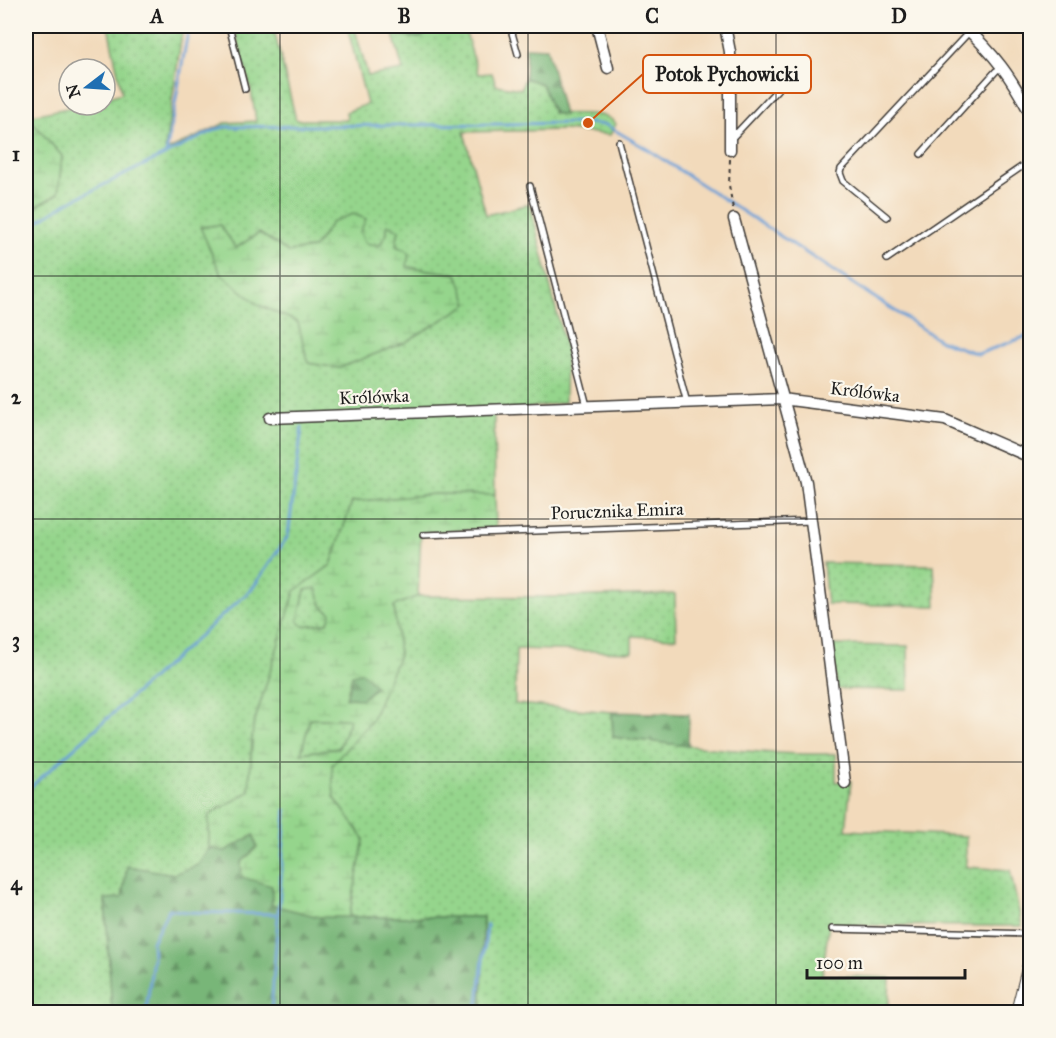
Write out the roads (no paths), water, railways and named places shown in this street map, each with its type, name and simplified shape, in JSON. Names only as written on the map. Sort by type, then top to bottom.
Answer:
[{"type":"street","points":[[597,26],[609,68]]},
{"type":"street","points":[[725,26],[730,52],[730,145]]},
{"type":"street","points":[[967,28],[1003,66],[1030,113]]},
{"type":"street","points":[[734,214],[806,482],[845,783]]},
{"type":"street","name":"Królówka","points":[[270,418],[782,399],[945,420],[1030,457]]},
{"type":"street","points":[[1017,1012],[1030,961]]},
{"type":"lane","points":[[229,26],[245,89]]},
{"type":"lane","points":[[510,26],[518,54]]},
{"type":"lane","points":[[887,218],[843,181],[841,169],[967,28]]},
{"type":"lane","points":[[921,154],[1003,66]]},
{"type":"lane","points":[[730,145],[791,75]]},
{"type":"lane","points":[[620,142],[687,403]]},
{"type":"lane","points":[[887,259],[1030,161]]},
{"type":"lane","points":[[530,186],[587,406]]},
{"type":"lane","name":"Porucznika Emira","points":[[423,535],[812,521]]},
{"type":"lane","points":[[832,929],[1030,934]]},
{"type":"waterway","points":[[166,154],[189,26]]},
{"type":"waterway","points":[[26,229],[67,203],[225,127],[588,123],[606,125],[647,149],[941,341],[978,354],[1030,335]]},
{"type":"waterway","points":[[26,791],[252,589],[288,536],[302,427]]},
{"type":"waterway","points":[[271,1012],[286,810]]},
{"type":"waterway","points":[[146,1012],[153,958],[152,942],[169,909],[187,912],[277,914]]},
{"type":"waterway","points":[[477,1012],[487,925]]},
{"type":"place","name":"Potok Pychowicki","points":[[588,123]]}]
